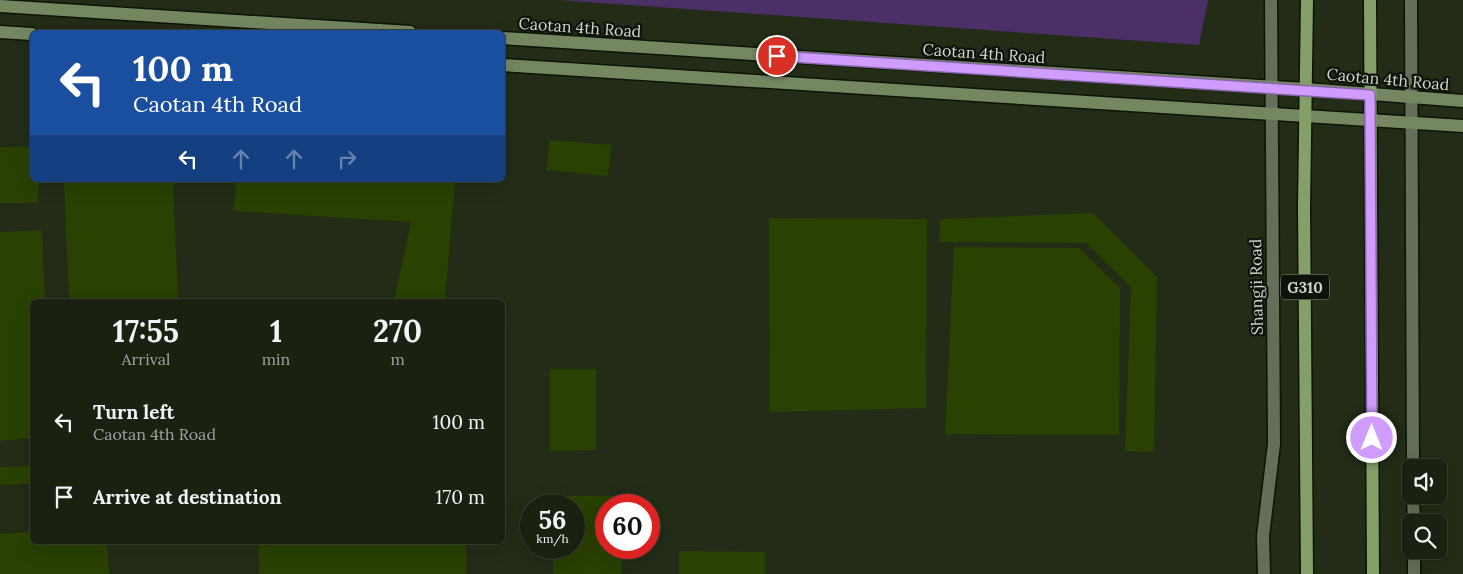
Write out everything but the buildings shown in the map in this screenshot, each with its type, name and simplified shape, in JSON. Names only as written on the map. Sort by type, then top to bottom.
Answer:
[{"type":"main road","name":"G310","points":[[1306,0],[1304,207],[1307,574]]},
{"type":"main road","points":[[1370,0],[1369,119],[1373,574]]},
{"type":"main road","points":[[0,6],[378,30]]},
{"type":"main road","points":[[0,32],[30,34]]},
{"type":"main road","name":"Caotan 4th Road","points":[[505,38],[1306,89],[1463,102]]},
{"type":"main road","points":[[505,65],[1463,126]]},
{"type":"street","name":"Shangji Road","points":[[1264,574],[1263,536],[1274,444],[1272,114],[1270,87],[1271,0]]},
{"type":"street","points":[[1411,0],[1413,459]]},
{"type":"street","points":[[1414,559],[1414,574]]},
{"type":"shaded area","points":[[558,0],[1208,0],[1199,45]]},
{"type":"route","points":[[777,56],[1306,89],[1370,95],[1372,438]]}]
